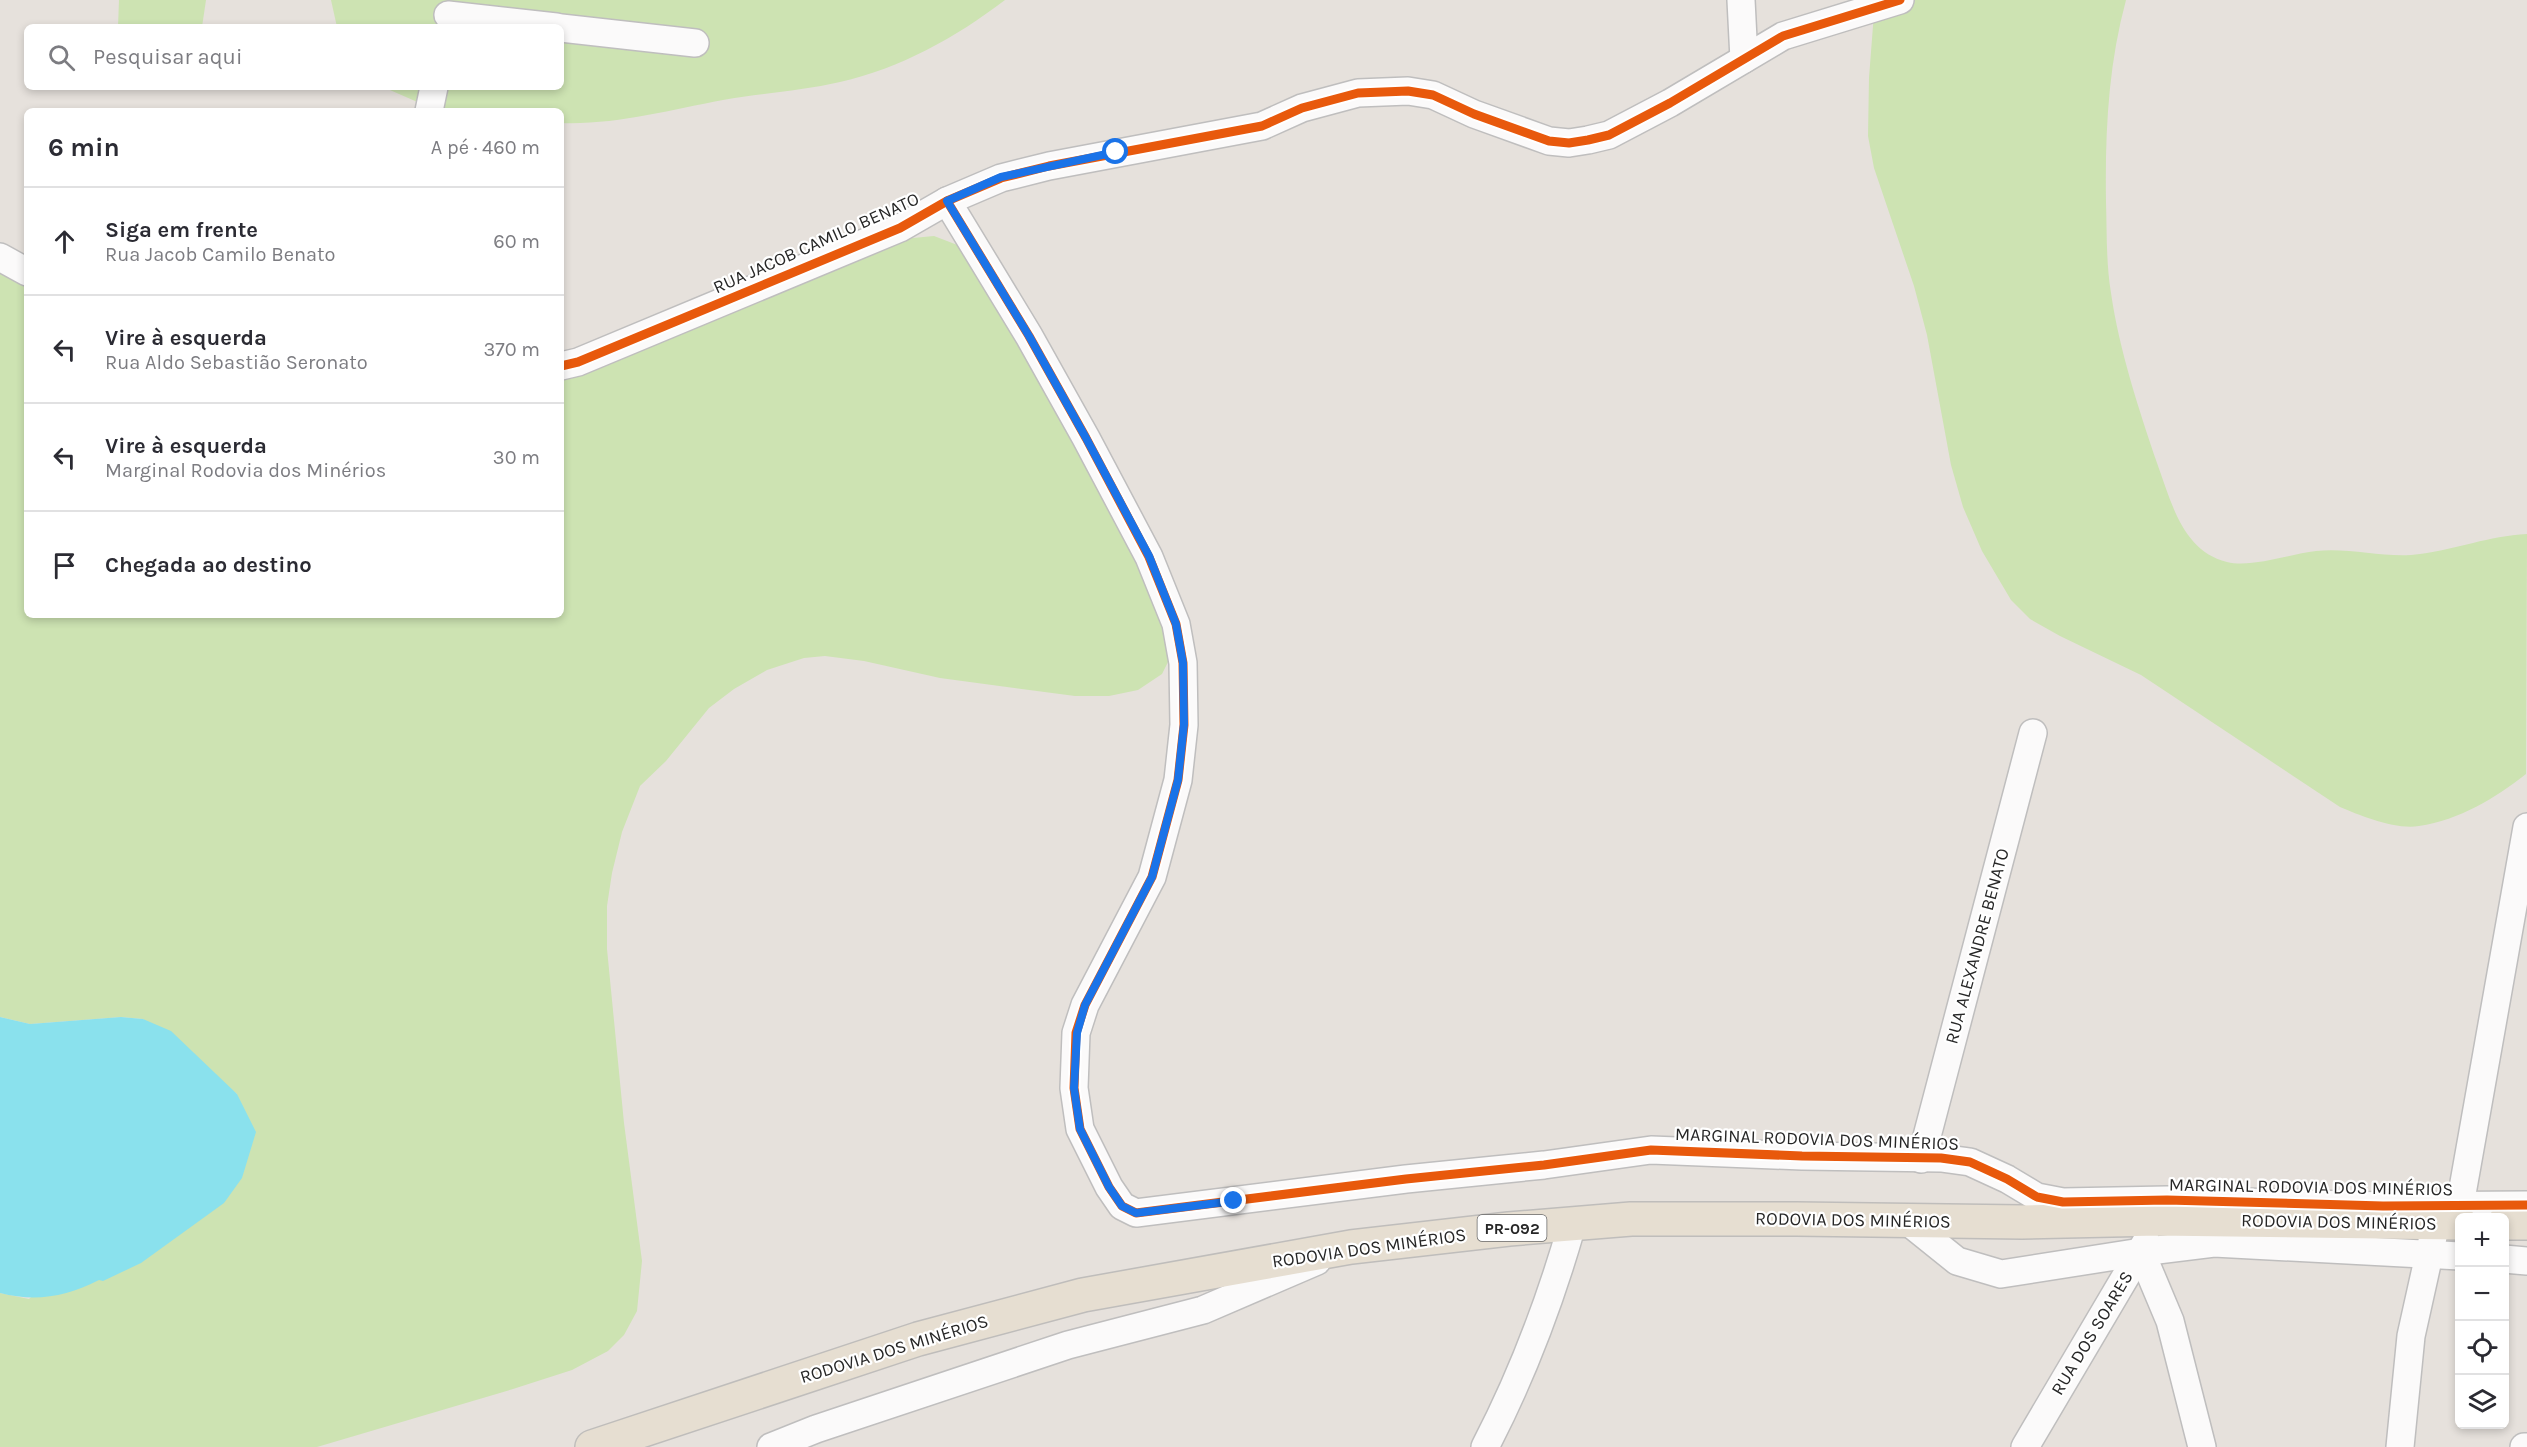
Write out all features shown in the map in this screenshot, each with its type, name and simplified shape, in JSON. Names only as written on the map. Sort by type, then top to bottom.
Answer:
[{"type":"main road","name":"RODOVIA DOS MINÉRIOS","points":[[592,1447],[918,1339],[1072,1298],[1351,1247],[1509,1229],[1631,1220],[2022,1222],[2158,1219],[2449,1226]]},
{"type":"main road","points":[[2509,1223],[2527,1223]]},
{"type":"street","points":[[1741,0],[1744,58]]},
{"type":"street","name":"RUA JACOB CAMILO BENATO","points":[[564,365],[578,362],[760,288],[900,228],[947,201],[1001,177],[1071,161],[1262,126],[1302,108],[1358,93],[1408,91],[1433,95],[1474,114],[1549,141],[1569,143],[1588,140],[1609,135],[1670,103],[1783,36],[1900,0]]},
{"type":"street","points":[[448,14],[531,24]]},
{"type":"street","points":[[564,28],[694,43]]},
{"type":"street","points":[[430,108],[433,90]]},
{"type":"street","name":"MARGINAL RODOVIA DOS MINÉRIOS","points":[[947,201],[1029,336],[1149,556],[1178,634],[1183,663],[1184,724],[1178,780],[1152,877],[1085,1005],[1077,1033],[1074,1088],[1080,1129],[1109,1187],[1122,1206],[1136,1213],[1406,1179],[1544,1166],[1651,1150],[1941,1158],[1970,1162],[2007,1179],[2037,1197],[2062,1202],[2167,1200],[2383,1206],[2449,1226]]},
{"type":"street","points":[[0,257],[24,270]]},
{"type":"street","name":"RUA ALEXANDRE BENATO","points":[[1921,1159],[2033,733]]},
{"type":"street","points":[[2400,1447],[2411,1336],[2449,1226],[2527,827]]},
{"type":"street","name":"MARGINAL RODOVIA DOS MINÉRIOS","points":[[1906,1220],[1957,1261],[2001,1274],[2214,1243],[2449,1226],[2527,1205]]},
{"type":"street","name":"RUA DOS SOARES","points":[[2025,1447],[2073,1362],[2141,1252],[2158,1219]]},
{"type":"street","points":[[1485,1447],[1511,1398],[1555,1284],[1572,1225]]},
{"type":"street","name":"MARGINAL RODOVIA DOS MINÉRIOS","points":[[2449,1226],[2455,1242]]},
{"type":"street","points":[[771,1447],[822,1438],[1068,1345],[1203,1310],[1351,1247]]},
{"type":"street","points":[[2141,1252],[2170,1321],[2202,1447]]},
{"type":"street","points":[[2509,1259],[2527,1261]]},
{"type":"green space","points":[[119,0],[206,0],[202,24],[118,24]]},
{"type":"green space","points":[[331,0],[1005,0],[967,27],[927,50],[863,76],[826,85],[737,98],[622,119],[581,123],[564,123],[564,108],[431,108],[390,90],[564,90],[564,24],[336,24]]},
{"type":"green space","points":[[1875,0],[2126,0],[2111,75],[2107,126],[2106,202],[2109,282],[2130,379],[2157,463],[2180,523],[2199,547],[2212,556],[2237,563],[2259,562],[2329,550],[2395,555],[2420,554],[2499,537],[2527,534],[2526,774],[2476,807],[2449,819],[2410,827],[2368,818],[2340,807],[2141,675],[2030,619],[2011,600],[1982,551],[1963,507],[1951,465],[1927,335],[1914,286],[1874,168],[1868,136],[1869,78]]},
{"type":"green space","points":[[934,236],[960,246],[985,267],[1144,570],[1168,634],[1168,662],[1162,674],[1138,690],[1109,696],[1075,696],[940,678],[864,661],[825,656],[804,658],[767,670],[734,689],[709,708],[666,761],[640,786],[622,832],[612,873],[607,906],[607,949],[624,1123],[642,1261],[637,1311],[624,1335],[608,1351],[572,1370],[317,1447],[0,1447],[0,1293],[29,1299],[237,1094],[143,1019],[121,1017],[30,1024],[0,1017],[0,254],[24,266],[24,618],[564,618],[564,369],[892,240]]},
{"type":"water","points":[[0,1017],[30,1024],[121,1017],[143,1019],[171,1031],[237,1094],[256,1132],[242,1178],[224,1203],[141,1263],[103,1281],[99,1280],[75,1290],[50,1296],[26,1297],[0,1293]]},
{"type":"cycle path","points":[[564,365],[578,362],[900,228],[947,201],[1001,178],[1049,166],[1262,126],[1302,108],[1358,93],[1408,91],[1433,95],[1474,114],[1549,141],[1569,143],[1588,140],[1609,135],[1670,103],[1783,36],[1900,0]]},
{"type":"cycle path","points":[[947,201],[1029,336],[1149,557],[1176,624],[1183,663],[1184,725],[1178,780],[1152,877],[1085,1005],[1076,1033],[1074,1088],[1080,1129],[1109,1187],[1122,1206],[1136,1213],[1406,1179],[1544,1165],[1651,1150],[1802,1156],[1941,1158],[1970,1162],[2007,1179],[2037,1197],[2063,1202],[2167,1200],[2383,1206],[2527,1205]]},
{"type":"route","points":[[1116,152],[1001,177],[947,201],[1029,336],[1149,556],[1176,624],[1183,663],[1184,724],[1178,780],[1152,877],[1085,1005],[1077,1033],[1074,1088],[1080,1129],[1109,1187],[1122,1206],[1136,1213],[1234,1201]]}]
